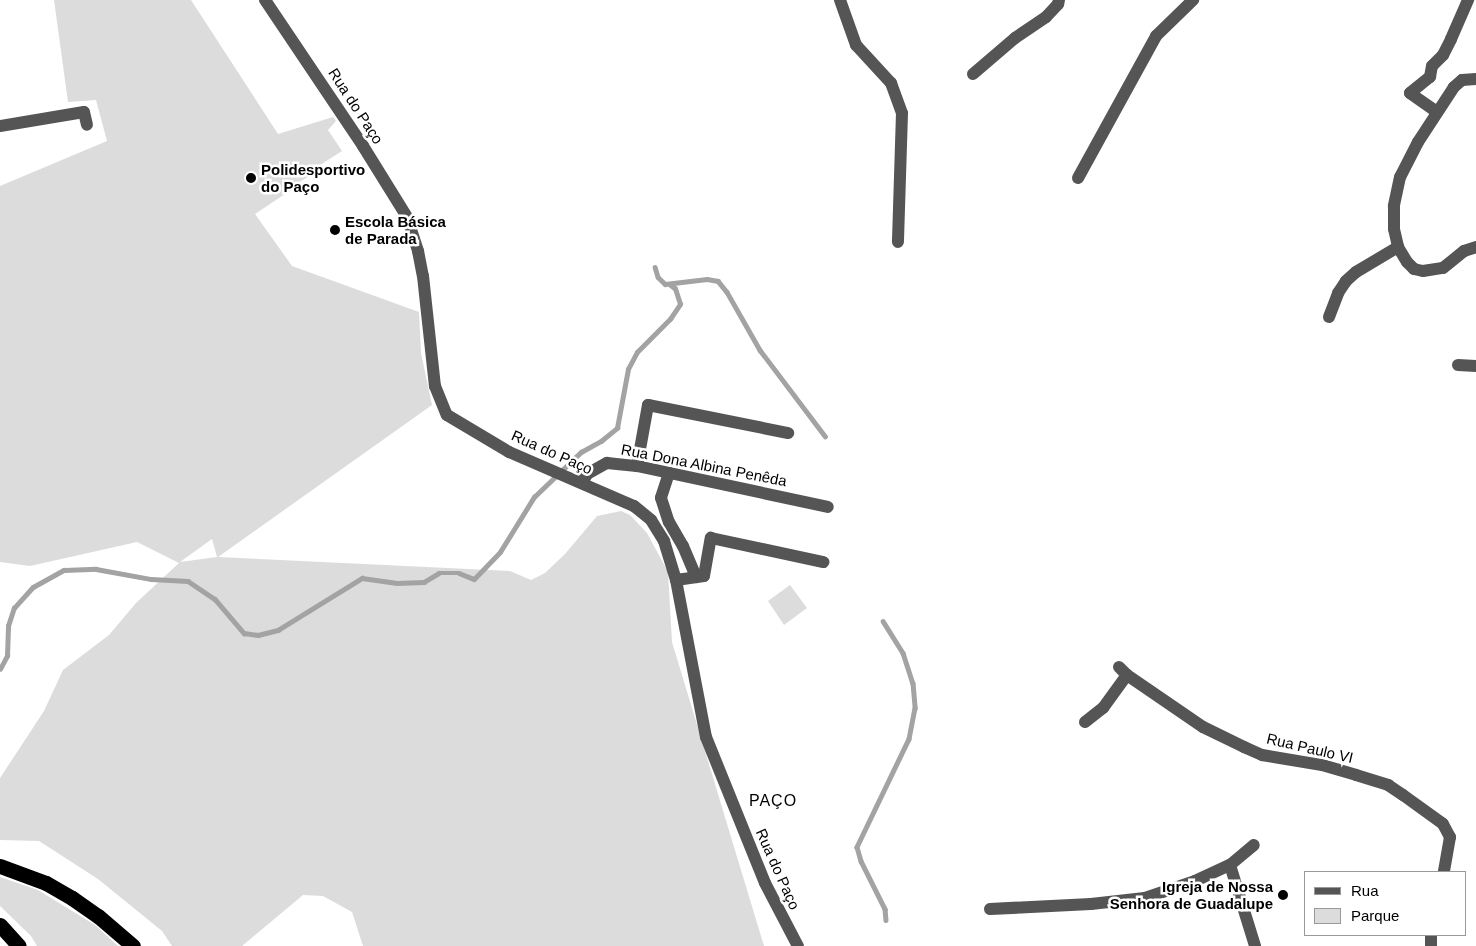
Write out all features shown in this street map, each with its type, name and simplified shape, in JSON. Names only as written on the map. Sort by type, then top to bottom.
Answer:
[{"type":"highway","points":[[0,866],[46,883],[72,898],[98,916],[133,946]]},
{"type":"highway","points":[[0,925],[19,946]]},
{"type":"street","name":"Rua do Paço","points":[[265,0],[363,146],[406,217],[418,251],[423,276],[435,386],[447,415],[509,452],[634,506],[651,520],[664,541],[676,580],[706,737],[766,883],[798,946]]},
{"type":"street","points":[[840,0],[856,45],[891,83],[902,114],[898,242]]},
{"type":"street","points":[[973,74],[1015,38],[1046,17],[1058,4],[1059,0]]},
{"type":"street","points":[[1078,178],[1156,36],[1193,0]]},
{"type":"street","points":[[1437,112],[1410,93],[1430,76],[1432,66],[1443,55],[1468,0]]},
{"type":"street","points":[[1476,79],[1462,80],[1454,87],[1437,112],[1400,177],[1394,214],[1394,229],[1398,247],[1407,262],[1414,269],[1424,271],[1443,268],[1464,251],[1476,246]]},
{"type":"street","points":[[0,126],[84,112],[87,125]]},
{"type":"street","points":[[1328,317],[1338,293],[1346,281],[1356,272],[1398,247]]},
{"type":"street","points":[[1458,365],[1476,366]]},
{"type":"street","points":[[637,466],[648,404],[788,433]]},
{"type":"street","name":"Rua Dona Albina Penêda","points":[[582,483],[587,474],[607,464],[637,466],[828,507]]},
{"type":"street","points":[[669,473],[661,498],[669,522],[683,546],[696,577]]},
{"type":"street","points":[[676,580],[704,576],[712,538],[823,562]]},
{"type":"street","name":"Rua Paulo VI","points":[[1085,722],[1103,708],[1123,671],[1203,727],[1262,755],[1330,767],[1388,785],[1443,824],[1450,837],[1444,871]]},
{"type":"street","points":[[990,909],[1091,904],[1145,898],[1195,881],[1230,865],[1254,845]]},
{"type":"street","points":[[1230,865],[1255,946]]},
{"type":"green space","points":[[54,0],[191,0],[278,134],[333,117],[336,121],[328,130],[342,151],[314,169],[316,172],[296,184],[297,186],[255,214],[292,266],[419,312],[421,353],[432,405],[218,557],[510,571],[531,580],[545,573],[565,554],[597,516],[621,511],[630,515],[647,533],[668,572],[672,642],[764,946],[363,946],[352,912],[323,896],[303,895],[242,946],[172,946],[162,931],[98,879],[39,841],[0,840],[0,778],[44,711],[63,670],[109,635],[136,603],[179,563],[137,542],[30,566],[0,562],[0,186],[107,141],[96,100],[68,102]],"holes":[[[212,539],[217,557],[180,562]]]},
{"type":"green space","points":[[790,585],[807,608],[784,625],[768,601]]},
{"type":"green space","points":[[0,877],[38,890],[95,925],[118,946],[37,946],[31,936],[0,906]]},
{"type":"waterway","points":[[655,267],[658,277],[665,284],[707,279],[718,281],[727,292],[760,350],[825,436]]},
{"type":"waterway","points":[[0,669],[7,656],[8,626],[14,608],[33,587],[64,570],[96,569],[151,579],[188,581],[215,599],[244,633],[258,635],[278,630],[362,578],[397,583],[424,582],[439,573],[459,573],[474,579],[500,552],[534,497],[581,452],[601,441],[617,428],[628,369],[637,352],[670,319],[680,304],[675,289],[670,285]]},
{"type":"waterway","points":[[883,621],[903,653],[913,683],[915,708],[909,739],[857,847],[861,861],[885,909],[886,920]]},
{"type":"place","name":"Polidesportivo do Paço","points":[[251,178]]},
{"type":"place","name":"Escola Básica de Parada","points":[[335,230]]},
{"type":"place","name":"Igreja de Nossa Senhora de Guadalupe","points":[[1283,895]]},
{"type":"district","name":"PAÇO","points":[[773,801]]}]
